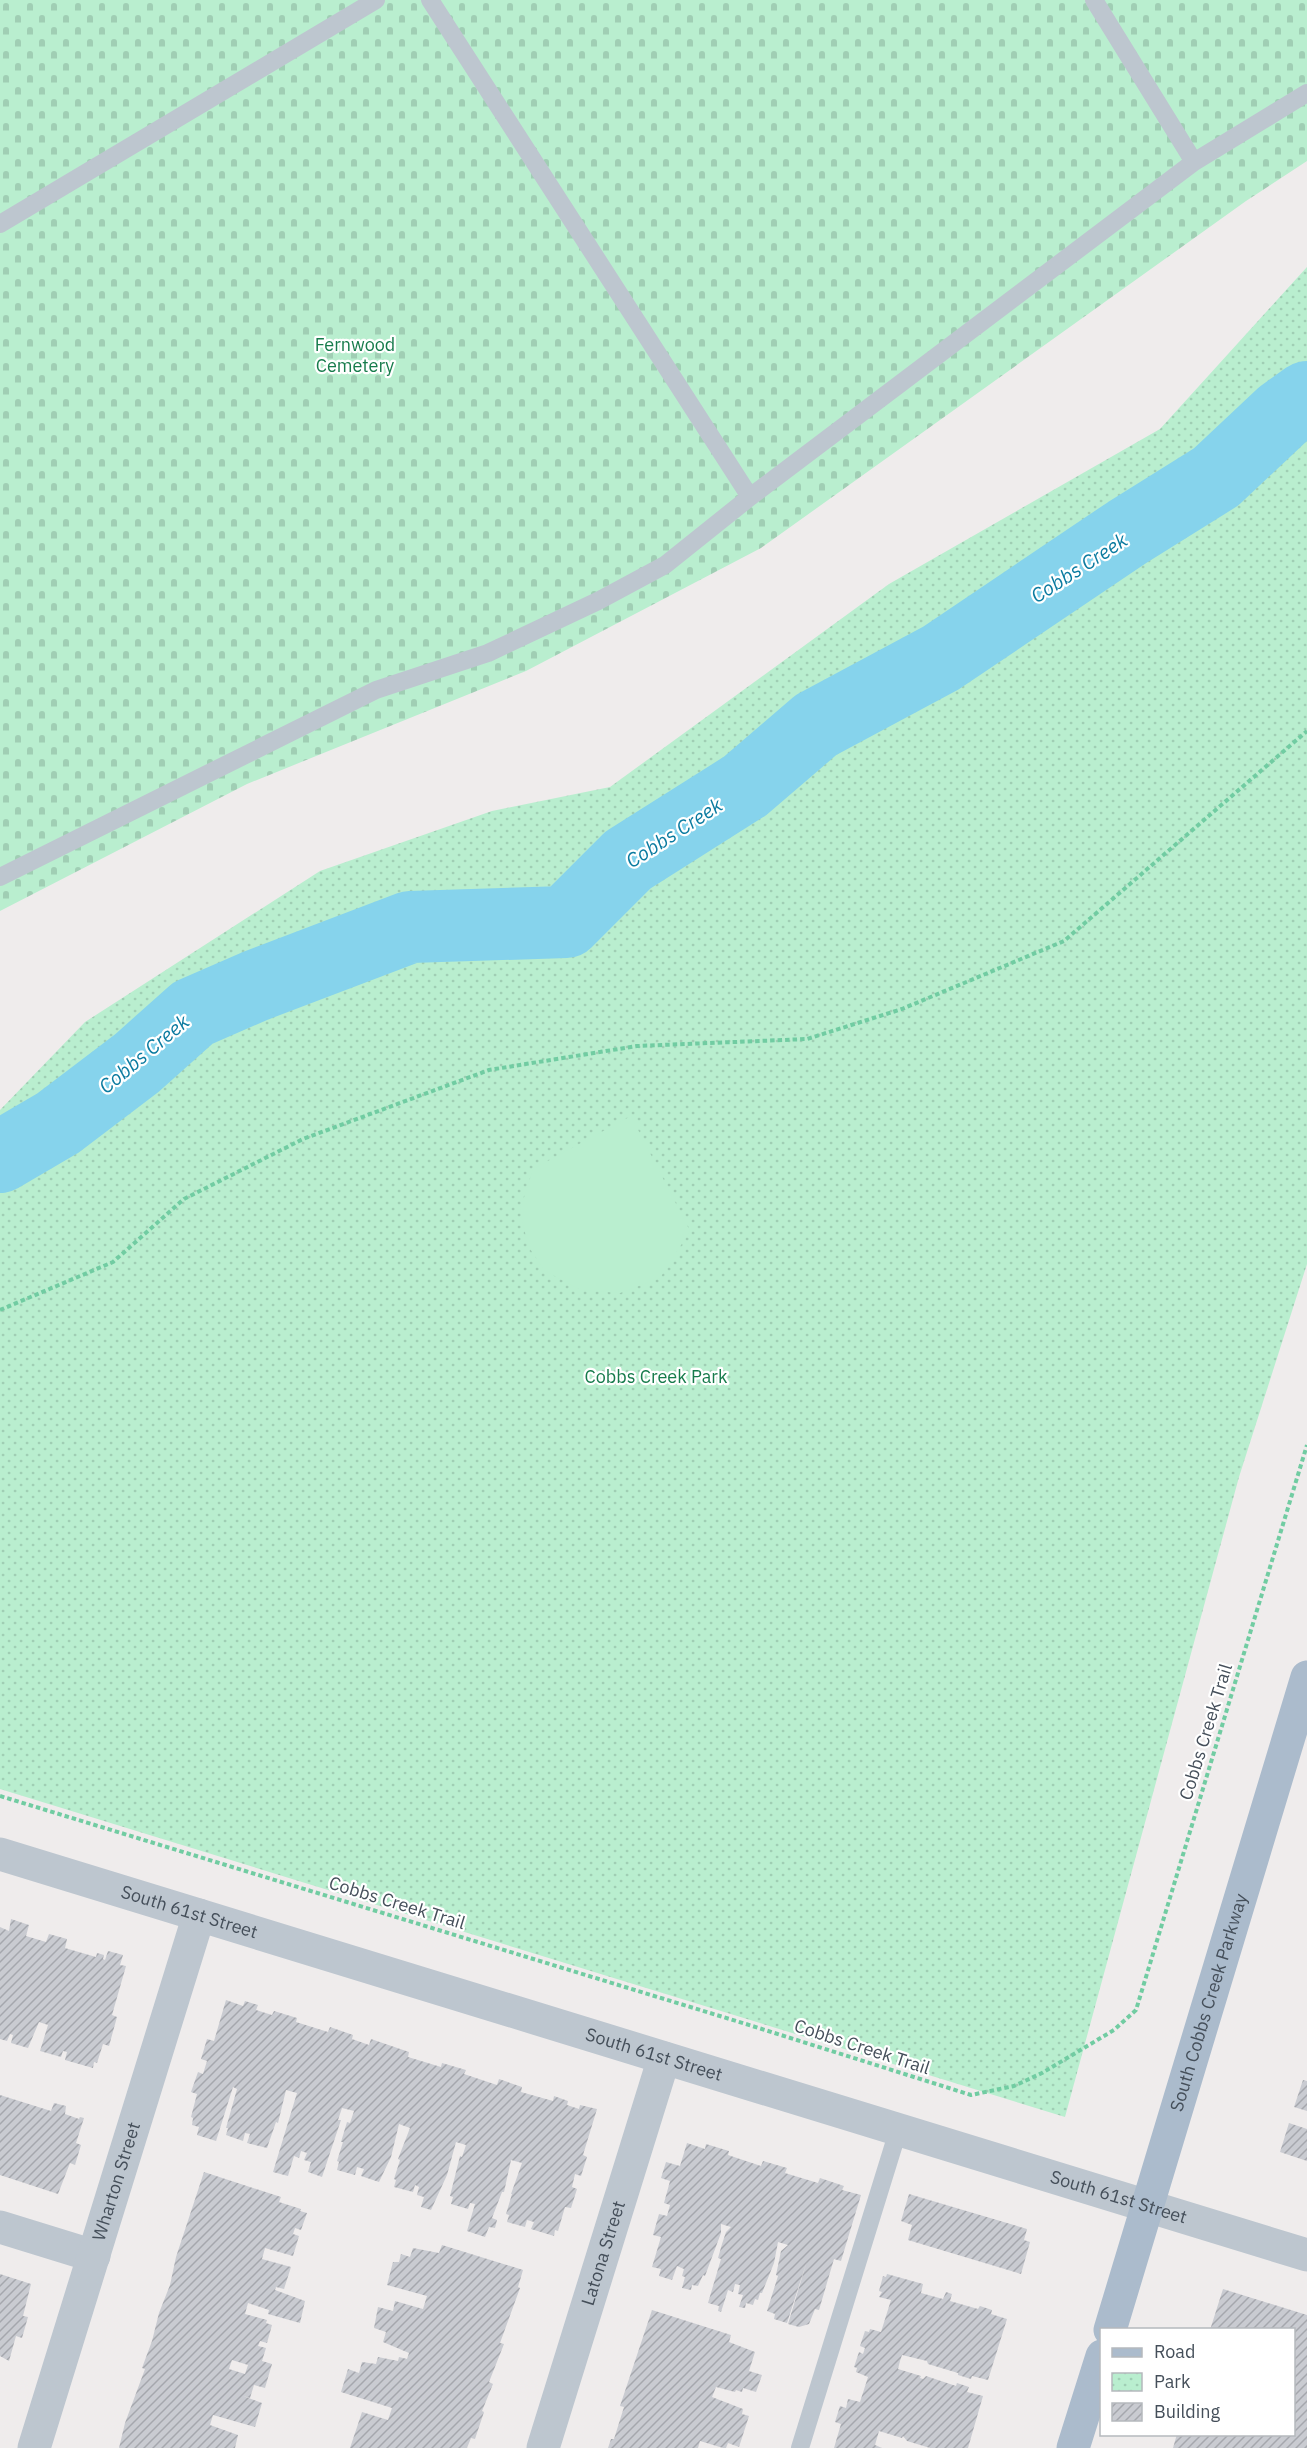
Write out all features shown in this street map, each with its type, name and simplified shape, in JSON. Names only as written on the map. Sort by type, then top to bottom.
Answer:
[{"type":"main road","name":"South Cobbs Creek Parkway","points":[[1111,2328],[1307,1677]]},
{"type":"main road","points":[[1073,2448],[1100,2359]]},
{"type":"street","name":"South 61st Street","points":[[0,1854],[1147,2208],[1307,2255]]},
{"type":"street","name":"Wharton Street","points":[[34,2448],[199,1915]]},
{"type":"street","name":"Latona Street","points":[[543,2448],[664,2058]]},
{"type":"street","points":[[0,2227],[94,2256]]},
{"type":"lane","points":[[0,224],[376,0]]},
{"type":"lane","points":[[430,0],[750,497]]},
{"type":"lane","points":[[1094,0],[1194,162]]},
{"type":"lane","points":[[0,877],[99,830],[376,690],[488,652],[598,601],[665,566],[750,497],[1194,162],[1307,93]]},
{"type":"lane","points":[[800,2448],[898,2130]]},
{"type":"path","points":[[0,1310],[113,1262],[184,1199],[303,1139],[489,1070],[637,1046],[807,1039],[902,1009],[1064,940],[1307,731]]},
{"type":"path","name":"Cobbs Creek Trail","points":[[0,1796],[735,2020],[971,2095],[1014,2086],[1042,2073],[1114,2030],[1136,2010],[1307,1445]]},
{"type":"green space","name":"Fernwood Cemetery","points":[[0,0],[1307,0],[1307,161],[1246,201],[761,548],[526,671],[247,784],[0,911]]},
{"type":"green space","name":"Cobbs Creek Park","points":[[1307,267],[1307,1264],[1239,1477],[1065,2117],[0,1789],[0,1110],[85,1022],[320,871],[492,811],[610,787],[889,584],[1160,429]]},
{"type":"green space","points":[[631,1116],[690,1231],[660,1278],[620,1293],[581,1290],[545,1271],[528,1246],[520,1210],[533,1169]]},
{"type":"building","points":[[11,1919],[29,1925],[26,1936],[46,1942],[49,1934],[67,1939],[65,1948],[96,1957],[97,1953],[104,1955],[105,1960],[108,1951],[123,1955],[120,1965],[126,1966],[112,2015],[117,2017],[109,2046],[103,2044],[93,2068],[65,2060],[67,2052],[63,2051],[61,2057],[40,2051],[48,2025],[39,2022],[28,2048],[11,2043],[13,2035],[10,2034],[7,2041],[0,2039],[0,1927],[9,1931]]},
{"type":"building","points":[[226,2000],[243,2006],[245,2001],[258,2005],[256,2010],[272,2015],[274,2011],[297,2018],[296,2022],[328,2032],[330,2027],[353,2035],[352,2039],[369,2045],[371,2039],[409,2052],[408,2057],[441,2067],[442,2063],[466,2070],[464,2074],[497,2085],[499,2079],[522,2087],[521,2092],[553,2101],[554,2096],[568,2101],[567,2105],[579,2109],[580,2105],[597,2109],[583,2155],[587,2157],[581,2176],[575,2174],[572,2187],[577,2189],[571,2208],[565,2207],[558,2231],[555,2230],[554,2236],[531,2229],[534,2222],[527,2220],[525,2227],[507,2222],[509,2215],[506,2214],[511,2194],[522,2163],[511,2160],[504,2192],[502,2192],[492,2218],[497,2220],[495,2228],[489,2227],[485,2237],[467,2231],[475,2204],[470,2203],[468,2209],[451,2204],[453,2197],[450,2196],[460,2156],[462,2157],[466,2145],[456,2142],[447,2175],[431,2210],[421,2207],[424,2197],[417,2195],[419,2187],[415,2185],[413,2192],[394,2187],[400,2160],[398,2159],[410,2128],[399,2124],[391,2157],[379,2182],[361,2176],[364,2169],[357,2167],[355,2175],[337,2170],[339,2162],[337,2161],[343,2142],[341,2142],[347,2122],[350,2123],[354,2111],[342,2108],[338,2120],[341,2120],[322,2177],[308,2172],[311,2162],[304,2160],[307,2153],[301,2151],[299,2158],[294,2156],[288,2176],[273,2172],[297,2093],[286,2090],[278,2123],[276,2122],[267,2148],[247,2143],[250,2134],[245,2133],[243,2141],[226,2135],[237,2089],[233,2087],[216,2141],[197,2135],[199,2127],[192,2125],[193,2118],[191,2117],[197,2094],[191,2092],[198,2072],[203,2074],[207,2061],[201,2059],[207,2039],[214,2041]]},
{"type":"building","points":[[1303,2080],[1307,2081],[1307,2111],[1294,2107]]},
{"type":"building","points":[[0,2095],[51,2111],[54,2103],[66,2106],[65,2114],[79,2119],[84,2118],[76,2143],[81,2145],[75,2165],[70,2163],[58,2194],[0,2175]]},
{"type":"building","points":[[1289,2123],[1307,2129],[1307,2161],[1280,2152]]},
{"type":"building","points":[[687,2143],[705,2149],[706,2144],[729,2151],[728,2155],[761,2166],[763,2161],[787,2168],[785,2173],[818,2183],[820,2178],[844,2186],[842,2190],[861,2195],[841,2261],[834,2259],[819,2310],[815,2309],[809,2324],[799,2327],[788,2324],[807,2261],[787,2323],[774,2319],[775,2314],[767,2311],[778,2276],[776,2275],[781,2251],[788,2245],[778,2242],[774,2263],[762,2293],[758,2300],[755,2299],[753,2305],[746,2303],[745,2308],[739,2307],[743,2295],[738,2294],[740,2285],[735,2284],[733,2292],[728,2290],[721,2312],[718,2311],[719,2306],[708,2303],[721,2259],[718,2258],[722,2244],[726,2232],[731,2227],[721,2224],[721,2233],[705,2276],[703,2275],[698,2286],[692,2285],[691,2290],[682,2288],[685,2277],[682,2276],[684,2269],[677,2266],[672,2280],[659,2276],[661,2269],[652,2267],[661,2237],[653,2235],[659,2214],[667,2216],[670,2205],[664,2203],[670,2181],[661,2178],[666,2162],[680,2166]]},
{"type":"building","points":[[204,2172],[281,2197],[279,2202],[307,2213],[301,2230],[295,2228],[293,2234],[299,2236],[293,2256],[265,2248],[262,2259],[291,2267],[284,2289],[276,2287],[275,2290],[305,2301],[300,2323],[268,2314],[269,2310],[248,2303],[245,2314],[267,2320],[266,2323],[272,2325],[267,2343],[260,2341],[258,2346],[266,2348],[262,2361],[272,2364],[265,2388],[254,2385],[250,2398],[243,2396],[262,2403],[255,2427],[213,2415],[210,2425],[238,2435],[235,2448],[119,2448],[125,2423],[145,2369],[142,2368],[170,2285],[176,2257]],"holes":[[[232,2360],[248,2365],[245,2374],[229,2369]]]},
{"type":"building","points":[[909,2194],[1027,2229],[1024,2240],[1030,2242],[1021,2274],[908,2240],[912,2225],[901,2221]]},
{"type":"building","points":[[442,2245],[523,2270],[518,2287],[520,2288],[500,2343],[504,2344],[489,2382],[493,2384],[482,2411],[484,2412],[475,2439],[471,2438],[467,2448],[350,2448],[362,2412],[388,2420],[392,2408],[341,2392],[348,2369],[359,2373],[362,2362],[376,2364],[378,2357],[398,2361],[399,2357],[407,2359],[409,2353],[383,2342],[386,2332],[374,2328],[378,2307],[393,2311],[395,2301],[423,2309],[427,2296],[387,2285],[393,2262],[399,2262],[401,2254],[410,2257],[413,2248],[439,2253]]},
{"type":"building","points":[[0,2274],[31,2284],[23,2316],[28,2317],[22,2338],[16,2336],[9,2361],[0,2356]]},
{"type":"building","points":[[887,2274],[923,2284],[921,2293],[943,2299],[946,2292],[952,2294],[950,2301],[978,2309],[980,2306],[992,2310],[991,2314],[1007,2319],[988,2380],[972,2376],[971,2379],[928,2364],[927,2361],[902,2355],[900,2361],[898,2369],[921,2376],[920,2378],[923,2379],[926,2376],[956,2386],[957,2383],[969,2387],[967,2392],[983,2396],[968,2448],[930,2448],[907,2441],[903,2436],[902,2438],[879,2431],[875,2445],[882,2448],[834,2448],[841,2424],[835,2422],[840,2406],[846,2408],[848,2399],[860,2402],[868,2377],[856,2372],[857,2368],[854,2367],[859,2352],[863,2354],[865,2348],[860,2346],[865,2331],[869,2332],[870,2329],[881,2332],[891,2300],[879,2297],[882,2292],[879,2291],[883,2276],[886,2277]]},
{"type":"building","points":[[1223,2289],[1307,2315],[1307,2448],[1173,2448],[1176,2436],[1295,2436],[1295,2328],[1211,2328]]},
{"type":"building","points":[[652,2310],[731,2335],[729,2342],[755,2352],[749,2371],[762,2375],[756,2392],[743,2388],[742,2392],[736,2390],[735,2392],[716,2387],[712,2397],[743,2409],[742,2414],[749,2416],[739,2447],[728,2443],[726,2448],[723,2448],[700,2441],[698,2448],[608,2448],[611,2439],[614,2439],[624,2407],[620,2406]]},
{"type":"waterway","name":"Cobbs Creek","points":[[0,1157],[58,1123],[137,1063],[193,1013],[255,986],[410,927],[566,922],[628,860],[745,786],[816,725],[941,658],[1128,532],[1216,477],[1282,415],[1307,397]]}]
